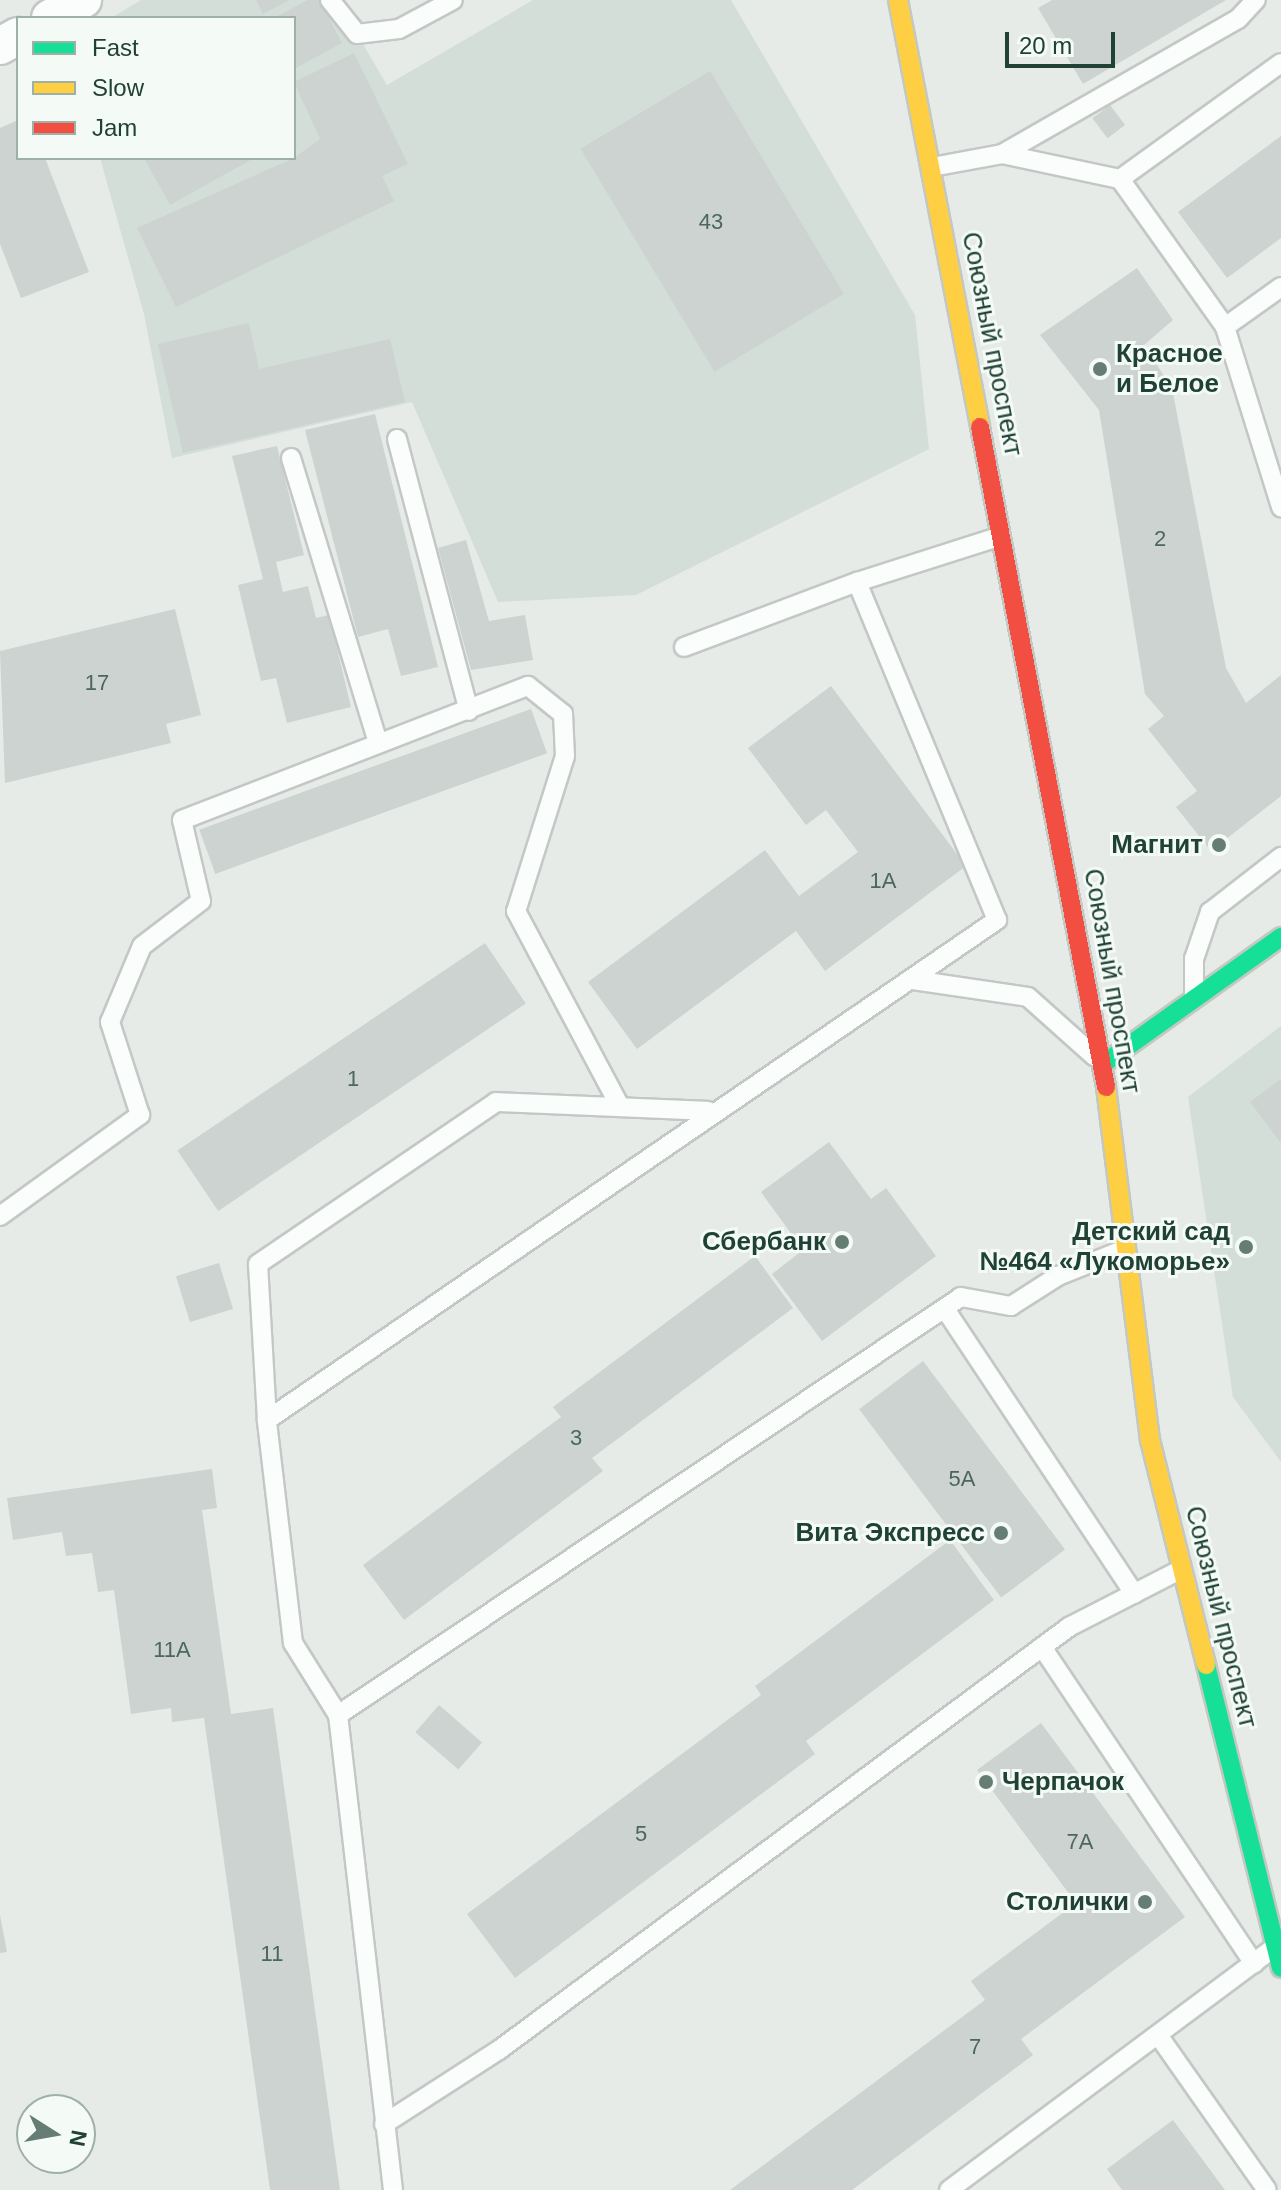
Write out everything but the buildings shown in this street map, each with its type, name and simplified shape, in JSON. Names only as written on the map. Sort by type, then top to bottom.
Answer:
[{"type":"street","points":[[54,16],[83,0]]},
{"type":"street","name":"Союзный проспект","points":[[898,0],[1103,1064],[1150,1440],[1281,1968]]},
{"type":"street","points":[[1103,1064],[1281,937]]},
{"type":"lane","points":[[330,0],[357,34],[399,29],[453,0]]},
{"type":"lane","points":[[932,167],[1002,154],[1238,19],[1256,0]]},
{"type":"lane","points":[[1120,179],[1281,63]]},
{"type":"lane","points":[[1002,154],[1120,179],[1225,327],[1281,507]]},
{"type":"lane","points":[[1225,327],[1281,287]]},
{"type":"lane","points":[[397,439],[469,711]]},
{"type":"lane","points":[[291,458],[378,742]]},
{"type":"lane","points":[[684,647],[857,582],[1002,535]]},
{"type":"lane","points":[[267,1420],[708,1111],[913,980],[997,920],[857,582]]},
{"type":"lane","points":[[0,1216],[140,1115],[110,1022],[142,946],[201,901],[182,820],[528,686],[563,714],[565,756],[516,911],[620,1107]]},
{"type":"lane","points":[[1194,999],[1194,959],[1210,912],[1281,857]]},
{"type":"lane","points":[[913,980],[1028,997],[1103,1064]]},
{"type":"lane","points":[[393,2190],[338,1715],[293,1643],[267,1420],[258,1264],[496,1102],[708,1111]]},
{"type":"lane","points":[[338,1715],[961,1297],[1011,1306],[1058,1276],[1125,1249]]},
{"type":"lane","points":[[945,1309],[1134,1594]]},
{"type":"lane","points":[[384,2124],[499,2050],[1042,1647],[1180,1570]]},
{"type":"lane","points":[[1042,1647],[1254,1964]]},
{"type":"lane","points":[[949,2190],[1276,1947]]},
{"type":"lane","points":[[1158,2035],[1267,2190]]},
{"type":"shaded area","points":[[141,0],[337,0],[387,85],[533,0],[731,0],[915,315],[929,449],[636,595],[498,602],[412,402],[172,458],[144,314],[101,160],[296,160],[296,16],[114,16]]},
{"type":"shaded area","name":"Детский сад №464 «Лукоморье»","points":[[1281,1026],[1281,1462],[1233,1397],[1188,1097]]},
{"type":"traffic: fast","points":[[1103,1064],[1281,937]]},
{"type":"traffic: fast","points":[[1206,1665],[1281,1968]]},
{"type":"traffic: slow","points":[[898,0],[980,427]]},
{"type":"traffic: slow","points":[[1106,1087],[1150,1440],[1206,1665]]},
{"type":"traffic: jam","points":[[980,427],[1106,1087]]},
{"type":"place","name":"Красное и Белое","points":[[1100,369]]},
{"type":"place","name":"Магнит","points":[[1219,845]]},
{"type":"place","name":"Сбербанк","points":[[842,1242]]},
{"type":"place","name":"Детский сад №464 «Лукоморье»","points":[[1246,1247]]},
{"type":"place","name":"Вита Экспресс","points":[[1001,1533]]},
{"type":"place","name":"Черпачок","points":[[986,1782]]},
{"type":"place","name":"Столички","points":[[1145,1902]]}]
